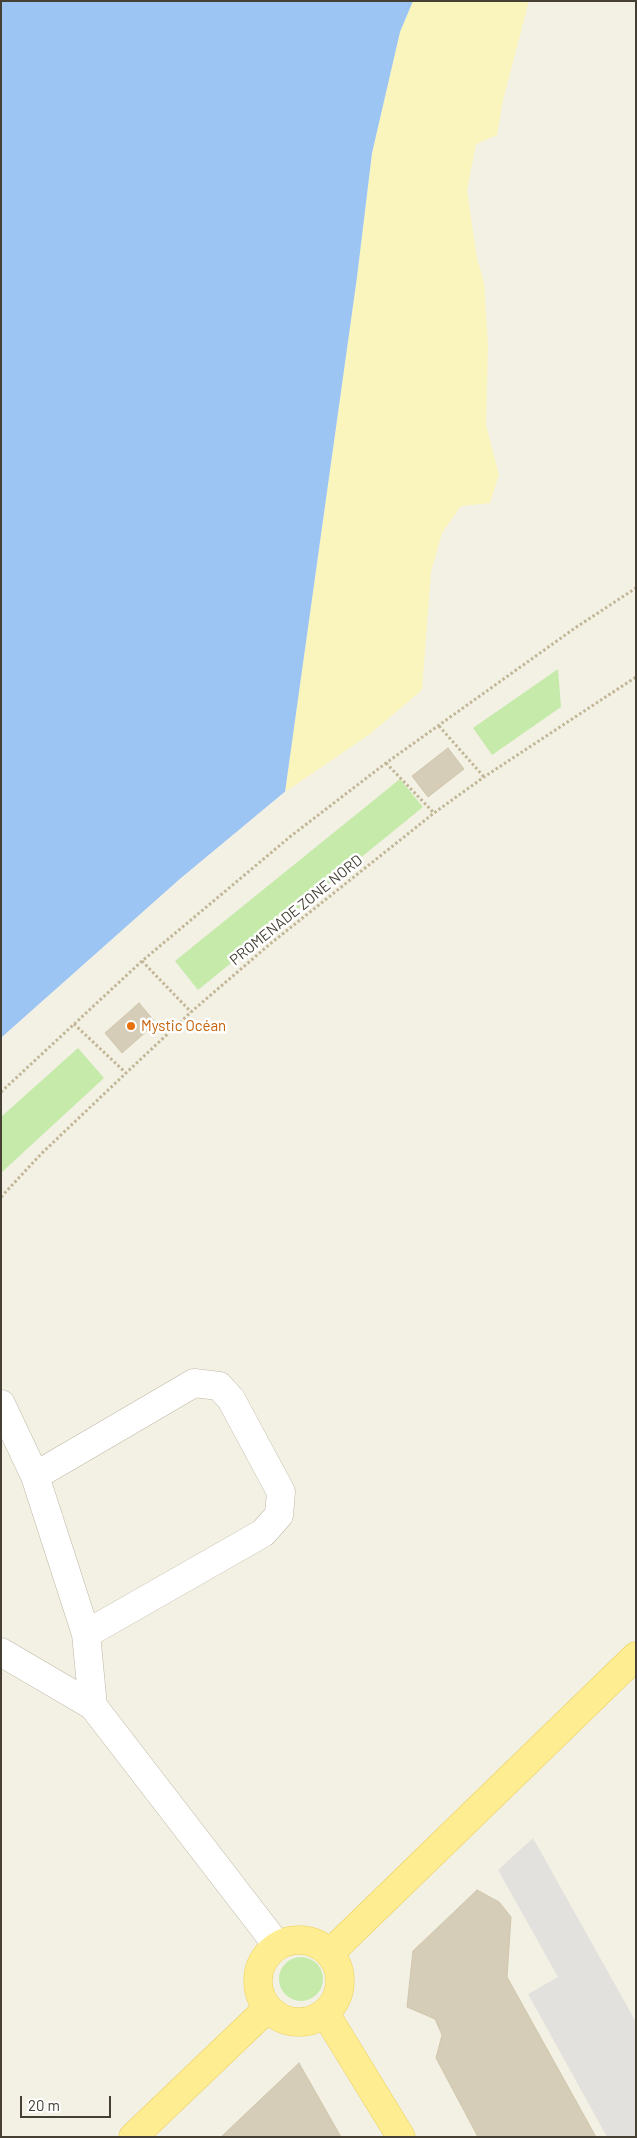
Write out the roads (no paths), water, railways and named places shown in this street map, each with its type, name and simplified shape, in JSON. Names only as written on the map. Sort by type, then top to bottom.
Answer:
[{"type":"main road","points":[[330,1953],[636,1656]]},
{"type":"main road","points":[[290,1940],[304,1940],[318,1944],[330,1953],[337,1964],[340,1977],[339,1991],[334,2003],[325,2013],[314,2020],[302,2022],[289,2021],[277,2016],[268,2008],[260,1996],[259,1967],[266,1955],[277,1945],[290,1940]]},
{"type":"main road","points":[[133,2137],[268,2008]]},
{"type":"main road","points":[[325,2013],[401,2137]]},
{"type":"lane","points":[[35,1476],[194,1383],[219,1386],[231,1399],[281,1492],[279,1515],[263,1533],[86,1634]]},
{"type":"lane","points":[[1,1404],[35,1476],[86,1634],[93,1706]]},
{"type":"lane","points":[[1,1652],[93,1706],[277,1945]]},
{"type":"water","points":[[1,1],[413,1],[400,32],[372,153],[357,277],[285,792],[180,879],[1,1038]]},
{"type":"place","name":"Mystic Océan","points":[[131,1026]]}]
